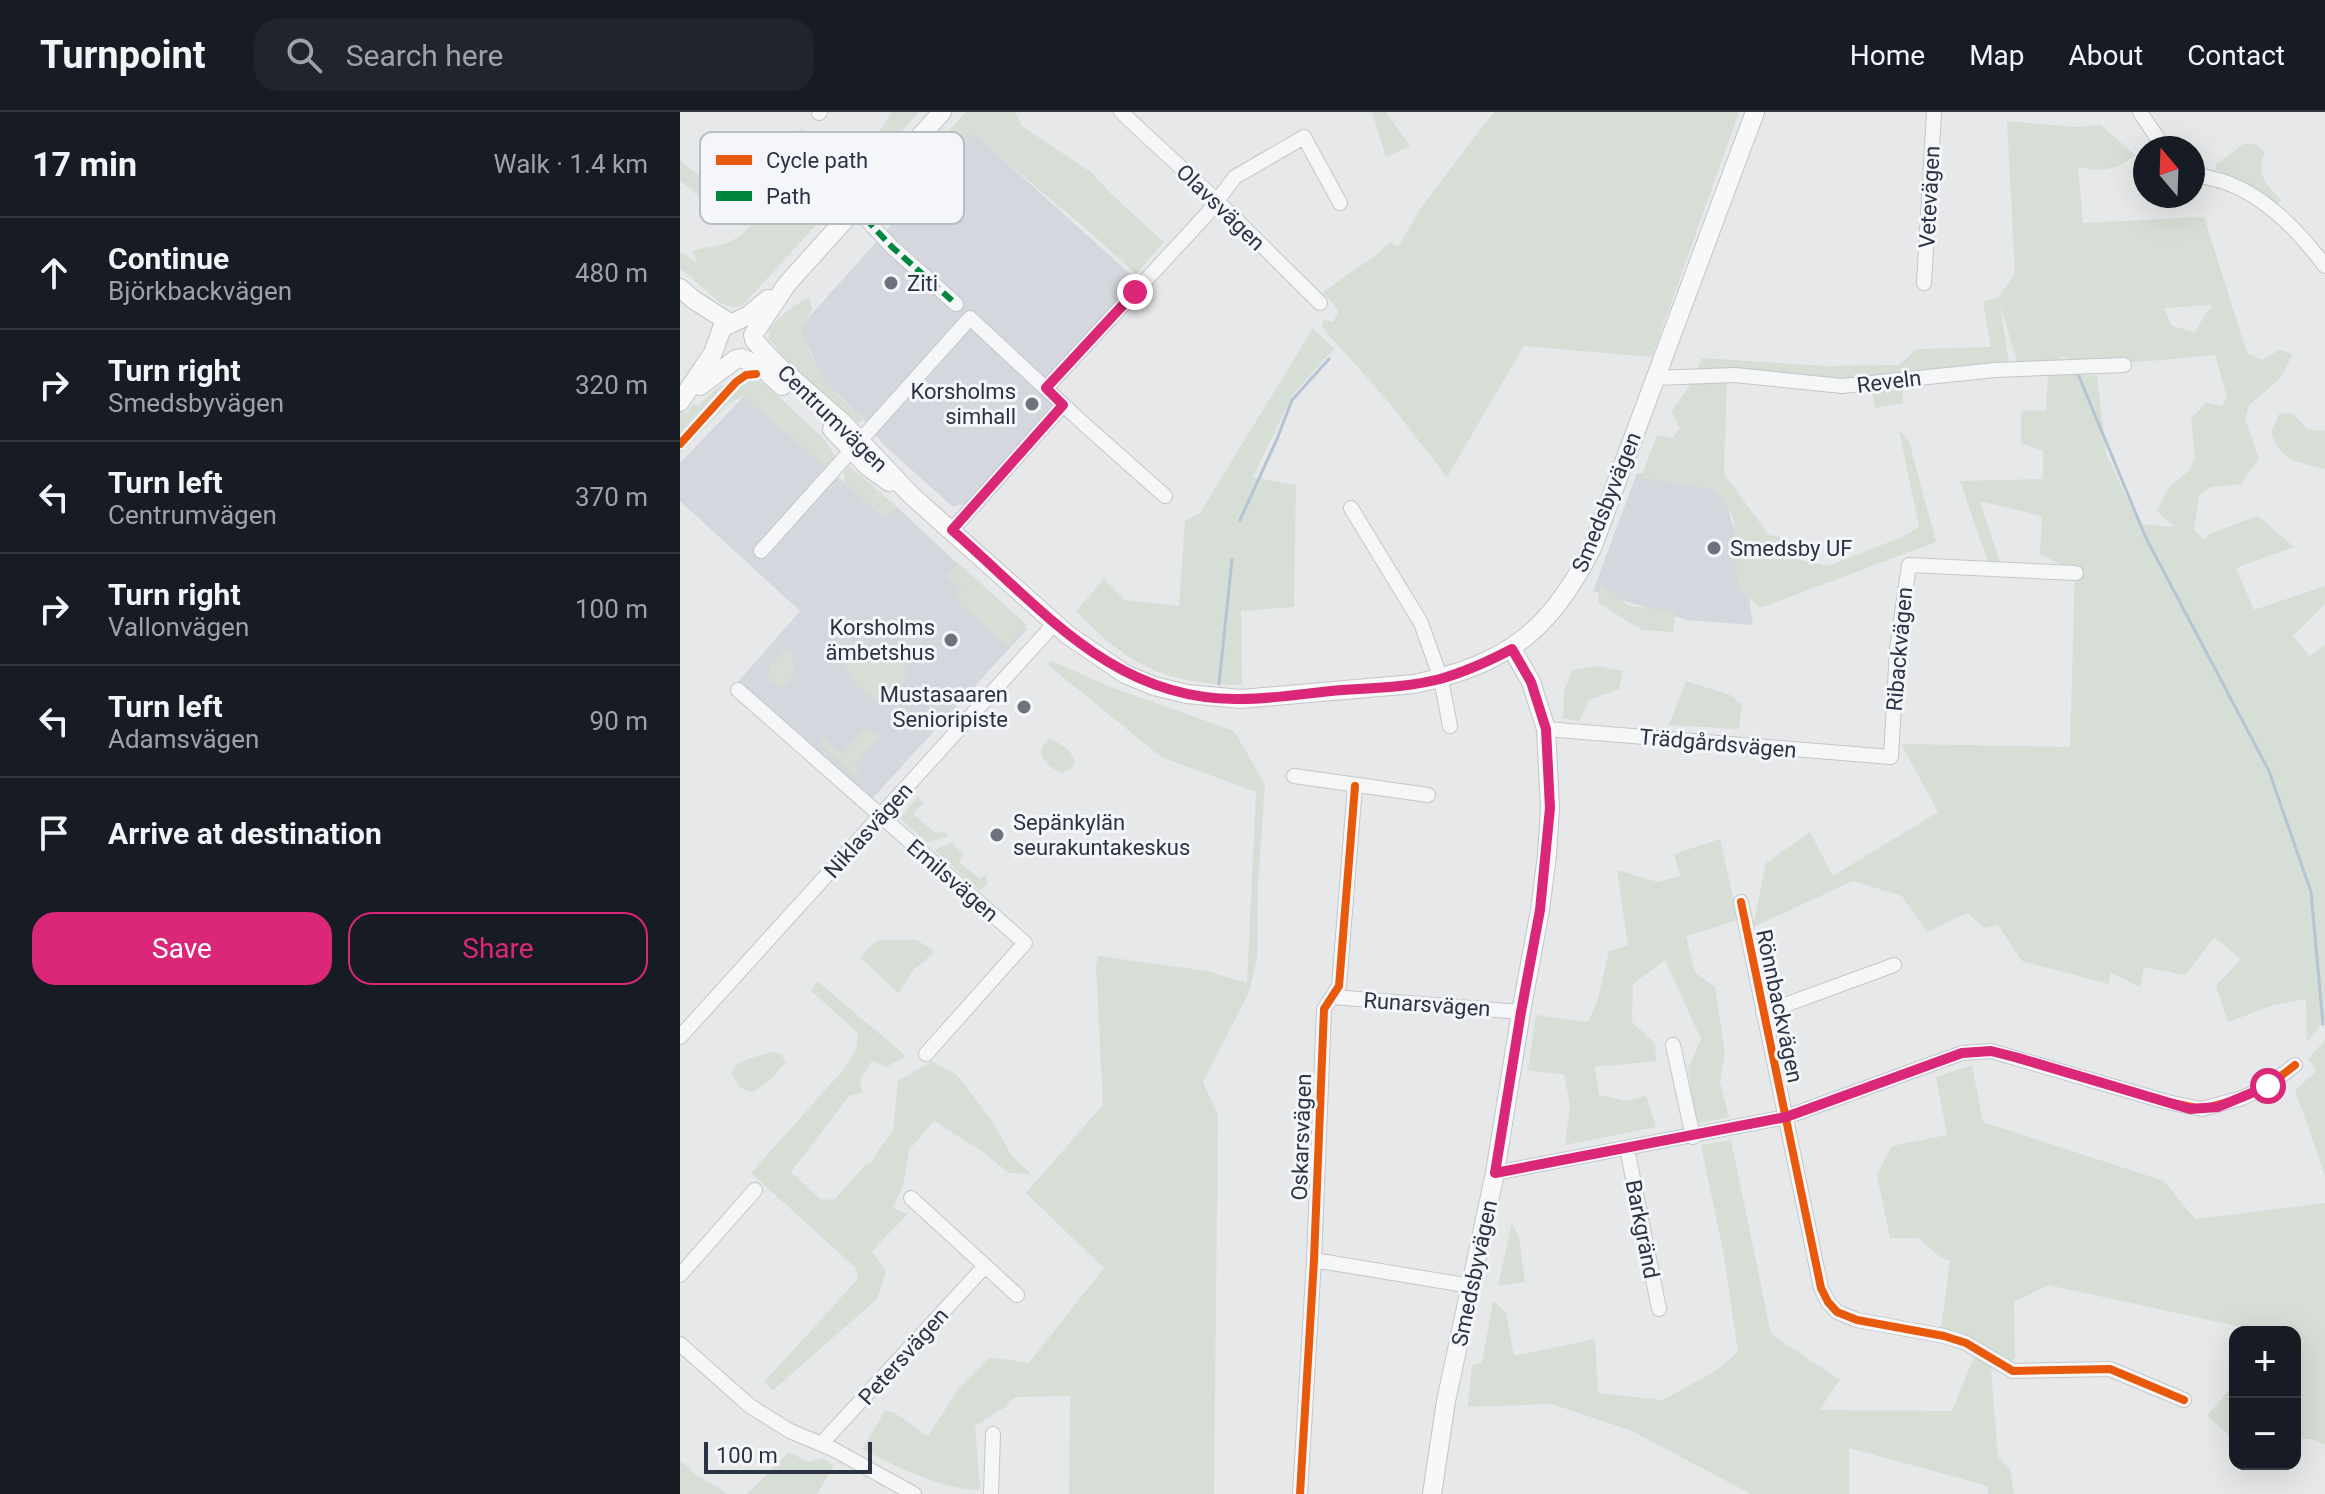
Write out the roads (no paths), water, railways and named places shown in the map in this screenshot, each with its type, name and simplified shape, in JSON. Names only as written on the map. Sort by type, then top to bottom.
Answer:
[{"type":"main road","points":[[924,132],[942,112]]},
{"type":"main road","name":"Smedsbyvägen","points":[[1432,1494],[1446,1401],[1495,1173],[1547,855],[1550,808],[1546,729],[1531,682],[1512,649],[1560,604],[1592,548],[1755,112]]},
{"type":"main road","points":[[680,403],[716,373],[749,353],[758,324],[787,284],[841,224]]},
{"type":"main road","points":[[680,403],[725,331],[787,284]]},
{"type":"main road","points":[[687,294],[725,331]]},
{"type":"main road","points":[[725,331],[744,325],[753,338]]},
{"type":"main road","points":[[725,331],[723,354],[738,359]]},
{"type":"main road","name":"Centrumvägen","points":[[753,338],[852,449]]},
{"type":"main road","name":"Centrumvägen","points":[[738,359],[759,365],[852,449],[912,496],[1097,657],[1125,674],[1154,686],[1187,694],[1241,699],[1414,684],[1441,679],[1478,666],[1512,649]]},
{"type":"street","name":"Olavsvägen","points":[[1121,112],[1320,303]]},
{"type":"street","name":"Vetevägen","points":[[1924,283],[1934,112]]},
{"type":"street","points":[[2140,112],[2156,136]]},
{"type":"street","points":[[1046,388],[1207,214],[1235,177],[1304,137],[1340,203]]},
{"type":"street","points":[[2205,177],[2231,184],[2250,195],[2304,238],[2325,266]]},
{"type":"street","points":[[871,224],[956,304]]},
{"type":"street","points":[[761,551],[970,318],[1165,496]]},
{"type":"street","name":"Reveln","points":[[1654,378],[1735,375],[1842,386],[1995,370],[2124,365]]},
{"type":"street","points":[[952,530],[1063,405]]},
{"type":"street","points":[[1351,508],[1421,623],[1441,679],[1450,726]]},
{"type":"street","name":"Ribackvägen","points":[[1891,757],[1897,649],[1909,565],[2076,573]]},
{"type":"street","name":"Niklasvägen","points":[[680,1037],[1055,623]]},
{"type":"street","name":"Emilsvägen","points":[[738,690],[1025,943],[926,1054]]},
{"type":"street","name":"Trädgårdsvägen","points":[[1546,729],[1891,757]]},
{"type":"street","points":[[1294,776],[1428,795]]},
{"type":"street","name":"Oskarsvägen","points":[[1300,1494],[1314,1260],[1324,1009],[1339,986],[1355,786]]},
{"type":"street","name":"Rönnbackvägen","points":[[1741,902],[1821,1288],[1828,1302],[1837,1312],[1857,1320],[1966,1343],[2013,1371],[2110,1369],[2184,1400]]},
{"type":"street","name":"Rönnbackvägen","points":[[1763,1013],[1894,965]]},
{"type":"street","name":"Runarsvägen","points":[[1333,997],[1521,1012]]},
{"type":"street","points":[[1673,1045],[1693,1137]]},
{"type":"street","points":[[1495,1173],[1786,1117],[1962,1053],[1991,1051],[2173,1104],[2202,1109],[2242,1098],[2268,1086],[2295,1065]]},
{"type":"street","name":"Barkgränd","points":[[1627,1148],[1659,1309]]},
{"type":"street","points":[[680,1275],[755,1190]]},
{"type":"street","points":[[911,1198],[1017,1295]]},
{"type":"street","points":[[1314,1260],[1471,1286]]},
{"type":"street","name":"Petersvägen","points":[[821,1444],[985,1266]]},
{"type":"street","points":[[680,1344],[750,1406],[790,1431],[821,1444],[914,1494]]},
{"type":"street","points":[[991,1494],[993,1434]]},
{"type":"waterway","points":[[1240,520],[1292,400],[1329,359]]},
{"type":"waterway","points":[[2078,374],[2146,538],[2269,771],[2311,892],[2323,1024]]},
{"type":"waterway","points":[[1219,684],[1232,559]]},
{"type":"place","name":"Ziti","points":[[891,283]]},
{"type":"place","name":"Korsholms simhall","points":[[1032,404]]},
{"type":"place","name":"Smedsby UF","points":[[1714,548]]},
{"type":"place","name":"Korsholms ämbetshus","points":[[951,640]]},
{"type":"place","name":"Mustasaaren Senioripiste","points":[[1024,707]]},
{"type":"place","name":"Sepänkylän seurakuntakeskus","points":[[997,835]]}]
